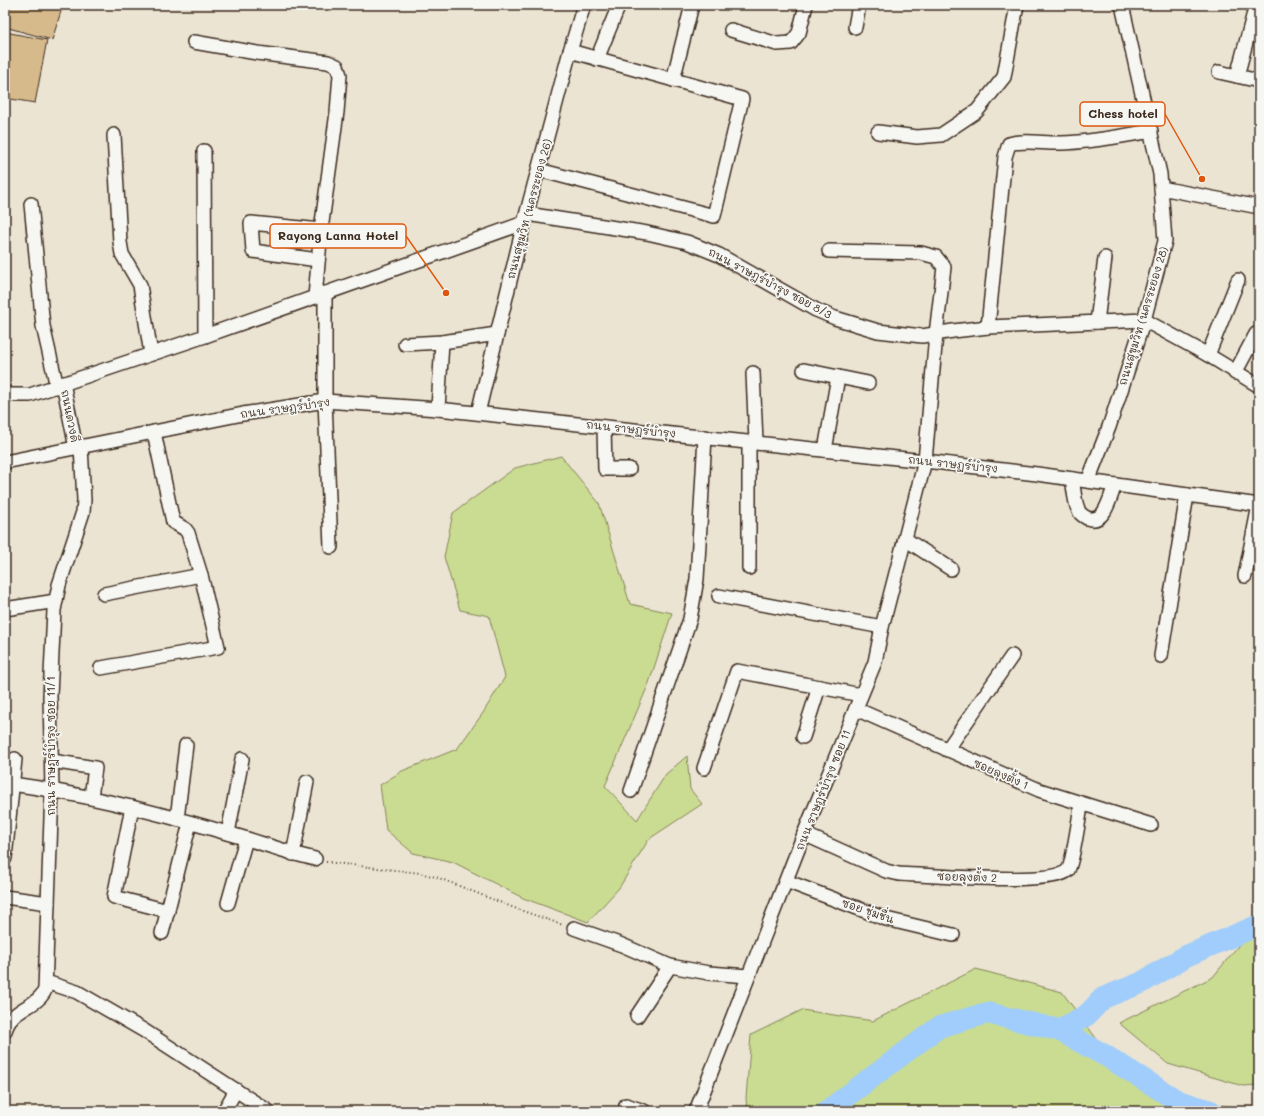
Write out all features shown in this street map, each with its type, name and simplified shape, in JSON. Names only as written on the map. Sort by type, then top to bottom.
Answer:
[{"type":"street","name":"ถนนสุขุมวิท (นครระยอง 26)","points":[[478,413],[526,219],[570,51],[584,5]]},
{"type":"street","points":[[597,59],[619,5]]},
{"type":"street","points":[[673,80],[692,5]]},
{"type":"street","points":[[731,30],[777,44],[791,43],[799,33],[806,5]]},
{"type":"street","points":[[855,27],[859,5]]},
{"type":"street","points":[[878,132],[917,137],[941,135],[977,111],[1004,77],[1017,5]]},
{"type":"street","name":"ถนนสุขุมวิท (นครระยอง 28)","points":[[1088,481],[1144,320],[1165,241],[1160,174],[1122,5]]},
{"type":"street","points":[[1237,76],[1256,5]]},
{"type":"street","points":[[194,42],[257,53],[328,62],[337,66],[340,75],[337,112],[318,260],[331,547]]},
{"type":"street","points":[[539,170],[714,216],[742,99],[570,51]]},
{"type":"street","points":[[1219,72],[1259,81]]},
{"type":"street","points":[[988,327],[1005,157],[1010,144],[1021,142],[1061,144],[1151,131]]},
{"type":"street","points":[[114,135],[122,254],[140,285],[151,354]]},
{"type":"street","points":[[204,151],[205,336]]},
{"type":"street","points":[[1161,188],[1259,207]]},
{"type":"street","name":"ถนนดวงดี","points":[[31,204],[43,326],[79,448]]},
{"type":"street","points":[[5,393],[11,395],[30,395],[60,385],[205,336],[526,219]]},
{"type":"street","name":"ถนน ราษฎร์บำรุง ซอย 8/3","points":[[526,219],[647,233],[687,242],[719,255],[816,310],[835,318],[878,331],[922,336],[988,327],[1144,320]]},
{"type":"street","points":[[318,260],[252,251],[251,222],[321,230]]},
{"type":"street","name":"ถนน ราษฎร์บำรุง ซอย 11","points":[[696,1111],[804,834],[874,662],[925,461],[936,334],[944,267],[936,256],[921,253],[829,251]]},
{"type":"street","points":[[1097,322],[1105,258]]},
{"type":"street","points":[[1208,355],[1238,280]]},
{"type":"street","points":[[1144,320],[1208,355],[1235,373],[1259,386]]},
{"type":"street","points":[[405,344],[442,342],[497,334]]},
{"type":"street","points":[[1235,373],[1256,334]]},
{"type":"street","points":[[438,409],[442,342]]},
{"type":"street","points":[[804,370],[868,383]]},
{"type":"street","points":[[749,568],[753,373]]},
{"type":"street","points":[[825,450],[838,377]]},
{"type":"street","name":"ถนน ราษฎร์บำรุง","points":[[5,462],[242,414],[325,401],[438,409],[925,461],[1088,481],[1259,505]]},
{"type":"street","points":[[604,427],[604,468],[629,469]]},
{"type":"street","points":[[101,668],[218,647],[201,575],[188,533],[185,529],[173,522],[154,432]]},
{"type":"street","points":[[631,791],[690,619],[697,579],[705,437]]},
{"type":"street","name":"ถนน ราษฎร์บำรุง ซอย 11/1","points":[[5,1031],[9,1021],[14,1015],[41,997],[45,990],[52,789],[50,696],[56,601],[59,585],[83,512],[84,500],[79,448]]},
{"type":"street","points":[[1072,479],[1078,510],[1082,516],[1094,519],[1104,513],[1115,485]]},
{"type":"street","points":[[1161,656],[1187,495]]},
{"type":"street","points":[[1245,576],[1259,505]]},
{"type":"street","points":[[905,539],[951,569]]},
{"type":"street","points":[[104,594],[201,575]]},
{"type":"street","points":[[719,596],[882,627]]},
{"type":"street","points":[[5,609],[56,601]]},
{"type":"street","points":[[947,750],[1012,656]]},
{"type":"street","points":[[704,768],[737,671],[861,695]]},
{"type":"street","points":[[803,737],[819,687]]},
{"type":"street","name":"ซอยลุงตั้ง 1","points":[[856,709],[1038,790],[1151,825]]},
{"type":"street","points":[[177,819],[186,745]]},
{"type":"street","points":[[5,858],[15,759]]},
{"type":"street","points":[[228,833],[242,759]]},
{"type":"street","points":[[52,761],[95,768],[91,797]]},
{"type":"street","points":[[293,854],[306,782]]},
{"type":"street","points":[[12,784],[52,789],[132,807],[228,833],[293,854],[315,859]]},
{"type":"street","name":"ซอยลุงตั้ง 2","points":[[804,834],[886,871],[899,874],[1044,878],[1062,874],[1070,867],[1081,804]]},
{"type":"street","points":[[132,807],[114,897],[168,912]]},
{"type":"street","points":[[162,933],[190,823]]},
{"type":"street","points":[[228,903],[246,839]]},
{"type":"street","name":"ซอย ชุ่มชื่น","points":[[786,881],[886,919],[953,935]]},
{"type":"street","points":[[5,896],[48,903]]},
{"type":"street","points":[[574,928],[622,945],[670,966],[709,973],[748,976]]},
{"type":"street","points":[[637,1016],[670,966]]},
{"type":"street","points":[[46,982],[77,992],[143,1030],[268,1111]]},
{"type":"street","points":[[224,1111],[236,1090]]},
{"type":"street","points":[[626,1105],[644,1111]]},
{"type":"path","points":[[315,859],[328,862],[420,873],[439,878],[517,909],[574,928]]},
{"type":"green space","points":[[561,456],[599,503],[630,604],[672,613],[649,683],[605,786],[637,820],[666,774],[687,756],[690,789],[702,804],[649,839],[619,888],[588,922],[523,898],[453,862],[413,853],[386,830],[380,785],[402,771],[457,749],[483,713],[505,677],[489,616],[460,610],[444,557],[453,513],[515,468]]},
{"type":"green space","points":[[1259,937],[1259,1085],[1243,1086],[1168,1064],[1119,1023],[1213,977],[1242,941]]},
{"type":"green space","points":[[976,969],[1062,992],[1113,1061],[1144,1089],[1178,1101],[1259,1109],[1259,1111],[747,1111],[746,1098],[751,1035],[802,1010],[873,1021]]},
{"type":"building","points":[[5,5],[63,5],[52,40],[5,27]]},
{"type":"building","points":[[5,32],[47,40],[35,103],[5,98]]},
{"type":"waterway","points":[[1059,1030],[1087,1015],[1103,998],[1141,983],[1186,956],[1259,925]]},
{"type":"waterway","points":[[827,1111],[939,1027],[987,1013],[1059,1030],[1106,1056],[1178,1101],[1211,1111]]},
{"type":"place","name":"Chess hotel","points":[[1202,179]]},
{"type":"place","name":"Rayong Lanna Hotel","points":[[446,293]]}]
